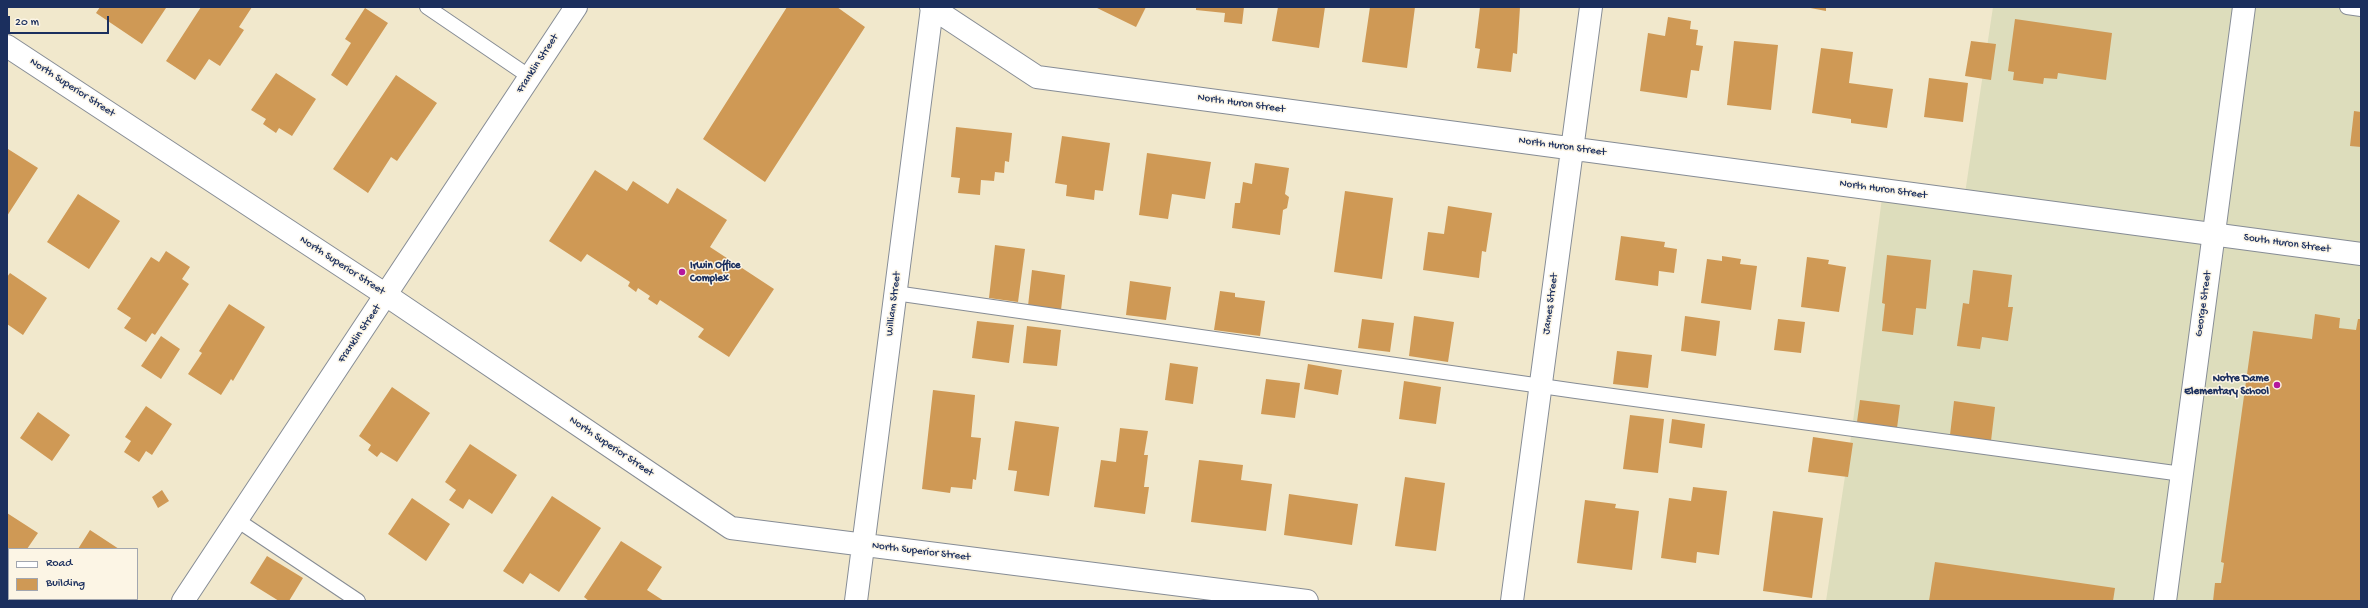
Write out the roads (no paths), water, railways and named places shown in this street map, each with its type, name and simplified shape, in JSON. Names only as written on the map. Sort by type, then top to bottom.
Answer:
[{"type":"street","name":"Franklin Street","points":[[183,601],[576,7]]},
{"type":"street","name":"James Street","points":[[1512,601],[1591,7]]},
{"type":"street","name":"George Street","points":[[2165,601],[2244,7]]},
{"type":"street","name":"North Huron Street","points":[[931,8],[1037,77],[2214,234]]},
{"type":"street","name":"William Street","points":[[856,601],[931,8]]},
{"type":"street","name":"North Superior Street","points":[[7,46],[386,295],[731,528],[1307,601]]},
{"type":"street","name":"South Huron Street","points":[[2214,234],[2361,254]]},
{"type":"lane","points":[[426,7],[530,77]]},
{"type":"lane","points":[[2346,7],[2361,9]]},
{"type":"lane","points":[[895,293],[1540,386],[2182,474]]},
{"type":"lane","points":[[237,520],[358,601]]},
{"type":"place","name":"Irwin Office Complex","points":[[682,272]]},
{"type":"place","name":"Notre Dame Elementary School","points":[[2277,385]]}]
